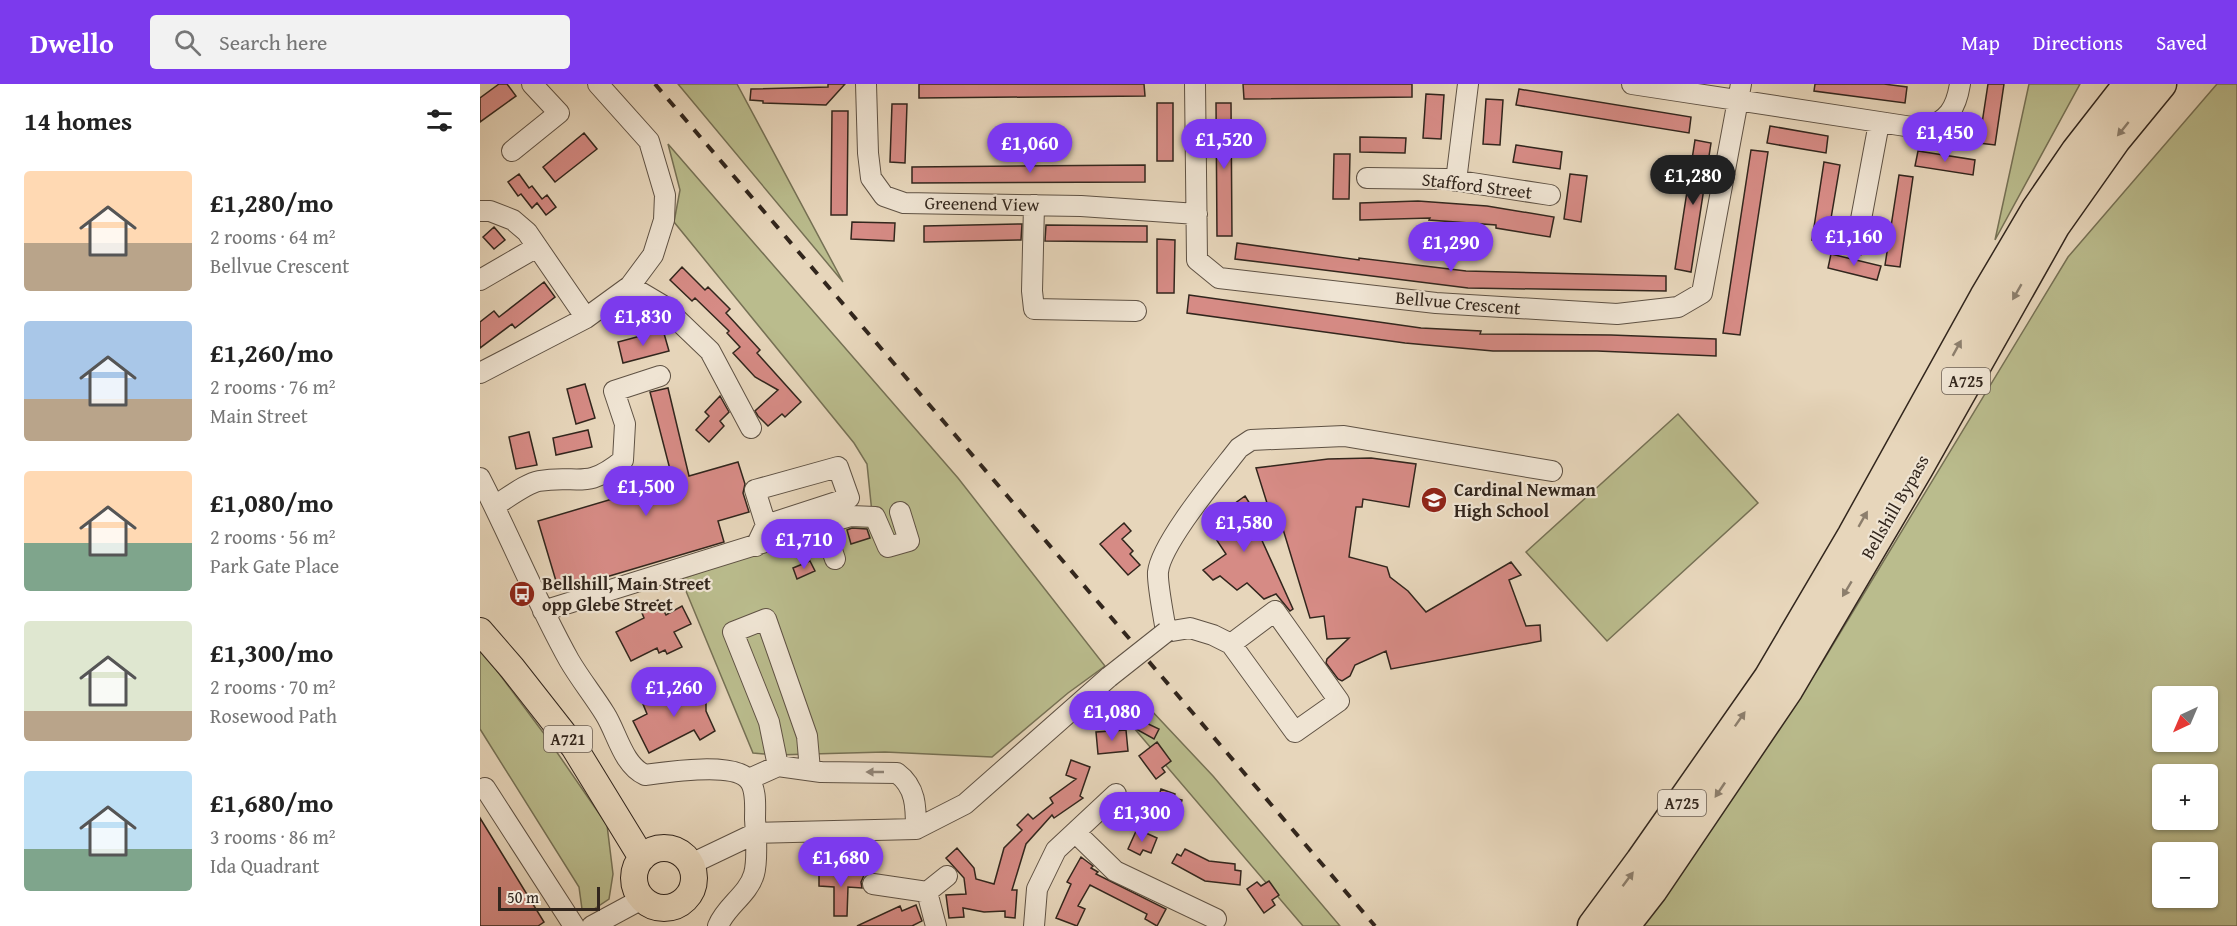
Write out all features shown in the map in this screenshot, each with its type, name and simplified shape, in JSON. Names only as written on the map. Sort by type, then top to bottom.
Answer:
[{"type":"highway","points":[[2037,209],[2104,84]]},
{"type":"highway","name":"Bellshill Bypass","points":[[1593,926],[1769,678],[1853,536],[1985,297],[2037,209],[2076,152],[2129,84]]},
{"type":"highway","name":"Bellshill Bypass","points":[[1624,926],[1652,890],[1788,689],[1918,468],[2055,225],[2115,140],[2161,84]]},
{"type":"main road","name":"A721","points":[[480,631],[574,747],[642,858]]},
{"type":"main road","points":[[666,848],[677,850],[691,864],[694,874],[692,891],[676,917],[652,906],[642,898],[634,877],[636,867],[642,858],[650,851],[666,848]]},
{"type":"street","points":[[512,151],[559,113],[532,84]]},
{"type":"street","points":[[480,373],[586,318],[630,286],[653,255],[664,220],[664,195],[649,141],[598,84]]},
{"type":"street","name":"Greenend View","points":[[866,84],[871,178],[884,196],[904,203],[1081,206],[1197,214]]},
{"type":"street","name":"Bellvue Crescent","points":[[1195,84],[1197,260],[1219,278],[1436,303],[1617,314],[1678,307],[1702,293],[1740,92]]},
{"type":"street","points":[[1456,181],[1468,84]]},
{"type":"street","points":[[1632,84],[1740,92],[1879,123],[1924,129],[1939,124],[1954,108],[1960,84]]},
{"type":"street","points":[[1856,246],[1879,123]]},
{"type":"street","name":"Stafford Street","points":[[1367,178],[1456,181],[1550,195]]},
{"type":"street","points":[[1034,205],[1032,291],[1034,309],[1136,311]]},
{"type":"street","points":[[480,211],[490,211],[513,220],[527,231],[586,318]]},
{"type":"street","points":[[480,280],[537,247]]},
{"type":"street","points":[[630,286],[662,305],[710,351],[751,428]]},
{"type":"street","points":[[494,506],[537,481],[584,481],[596,478],[614,468],[623,460],[625,424],[614,391],[660,376]]},
{"type":"street","points":[[1166,632],[1158,572],[1164,552],[1180,526],[1239,448],[1251,440],[1344,436],[1552,471]]},
{"type":"street","points":[[480,478],[543,611],[571,663],[606,715],[637,771],[645,775],[699,769],[736,772],[748,779],[754,791],[756,833],[754,873],[745,892],[732,903],[718,926]]},
{"type":"street","points":[[543,611],[851,516],[875,517],[888,547],[909,541],[900,512]]},
{"type":"street","points":[[824,524],[835,560]]},
{"type":"street","points":[[756,546],[766,525]]},
{"type":"street","points":[[691,864],[756,833],[916,829],[965,804],[1109,677],[1166,632],[1190,628],[1213,635],[1231,644],[1295,732],[1339,701],[1275,611],[1231,644]]},
{"type":"street","points":[[778,766],[769,722],[733,632],[766,619],[807,736],[810,770]]},
{"type":"street","points":[[748,779],[778,766],[810,770],[897,773],[906,779],[912,789],[916,803],[916,829]]},
{"type":"street","points":[[485,788],[574,926]]},
{"type":"street","points":[[1034,926],[1036,889],[1056,850],[1116,794]]},
{"type":"street","points":[[1076,833],[1115,871],[1216,919]]},
{"type":"street","points":[[873,884],[927,892],[947,876]]},
{"type":"street","points":[[927,892],[936,926]]},
{"type":"street","points":[[592,926],[642,898]]},
{"type":"green space","points":[[678,84],[737,84],[843,282]]},
{"type":"green space","points":[[2029,84],[2080,84],[1995,240]]},
{"type":"green space","points":[[2217,84],[2237,84],[2237,926],[1639,926],[1820,666],[2068,257]]},
{"type":"green space","points":[[668,144],[958,478],[1105,666],[1068,693],[992,757],[885,752],[775,755],[753,753],[681,579],[872,513],[867,464],[854,443],[674,222],[680,190]]},
{"type":"green space","points":[[1678,414],[1758,503],[1607,641],[1526,552]]},
{"type":"green space","points":[[480,648],[545,735],[607,825],[613,874],[609,899],[594,909],[582,909],[579,887],[480,729]]},
{"type":"green space","points":[[1134,692],[1213,776],[1340,926],[1303,926],[1116,707]]},
{"type":"building","points":[[499,84],[507,84],[516,96],[480,122],[480,98]]},
{"type":"building","points":[[828,84],[845,84],[826,105],[763,103],[763,101],[750,100],[751,89],[828,87]]},
{"type":"building","points":[[919,84],[1144,84],[1145,96],[919,98]]},
{"type":"building","points":[[1243,84],[1412,84],[1412,97],[1244,99]]},
{"type":"building","points":[[1815,84],[1884,84],[1907,87],[1905,103],[1814,91]]},
{"type":"building","points":[[1988,84],[2004,84],[1995,145],[1979,143]]},
{"type":"building","points":[[1519,89],[1691,117],[1689,133],[1516,105]]},
{"type":"building","points":[[1426,94],[1444,95],[1441,139],[1423,138]]},
{"type":"building","points":[[1486,99],[1503,100],[1500,145],[1483,144]]},
{"type":"building","points":[[1157,103],[1173,103],[1173,161],[1157,161]]},
{"type":"building","points":[[1216,103],[1231,103],[1232,236],[1217,236]]},
{"type":"building","points":[[892,104],[907,104],[905,163],[890,162]]},
{"type":"building","points":[[832,111],[848,111],[847,215],[831,215]]},
{"type":"building","points":[[1770,126],[1828,136],[1826,153],[1767,143]]},
{"type":"building","points":[[584,133],[597,149],[555,182],[543,167]]},
{"type":"building","points":[[1360,137],[1406,138],[1405,153],[1360,152]]},
{"type":"building","points":[[1695,140],[1711,143],[1691,272],[1675,269]]},
{"type":"building","points":[[1516,145],[1562,152],[1560,169],[1513,162]]},
{"type":"building","points":[[1751,150],[1768,152],[1740,335],[1723,333]]},
{"type":"building","points":[[1918,151],[1975,160],[1973,175],[1915,166]]},
{"type":"building","points":[[1334,154],[1350,154],[1349,199],[1333,199]]},
{"type":"building","points":[[1824,162],[1840,165],[1827,242],[1812,240]]},
{"type":"building","points":[[1145,165],[1145,182],[912,183],[912,167]]},
{"type":"building","points":[[519,174],[529,188],[532,186],[542,199],[547,195],[556,207],[546,215],[537,203],[532,208],[521,194],[518,196],[508,182]]},
{"type":"building","points":[[1570,174],[1587,176],[1581,222],[1564,219]]},
{"type":"building","points":[[1899,175],[1913,177],[1900,267],[1885,265]]},
{"type":"building","points":[[1418,201],[1487,206],[1554,217],[1550,237],[1496,228],[1496,225],[1429,220],[1430,218],[1360,220],[1360,203]]},
{"type":"building","points":[[852,222],[895,223],[894,241],[851,239]]},
{"type":"building","points":[[1022,224],[1021,240],[924,242],[924,226]]},
{"type":"building","points":[[1046,225],[1147,226],[1147,242],[1045,241]]},
{"type":"building","points":[[494,227],[505,240],[494,249],[483,237]]},
{"type":"building","points":[[1157,239],[1175,240],[1174,293],[1157,293]]},
{"type":"building","points":[[1237,243],[1359,260],[1359,258],[1466,271],[1666,276],[1666,291],[1468,288],[1235,259]]},
{"type":"building","points":[[1831,254],[1881,266],[1877,280],[1828,268]]},
{"type":"building","points":[[682,267],[705,290],[708,287],[730,309],[726,313],[760,350],[757,353],[801,402],[785,417],[782,414],[768,426],[758,416],[755,411],[778,390],[755,377],[733,353],[740,347],[727,333],[729,331],[695,298],[692,301],[670,280]]},
{"type":"building","points":[[544,282],[555,297],[515,328],[512,324],[480,348],[480,322],[494,311],[499,317]]},
{"type":"building","points":[[1189,295],[1421,328],[1481,331],[1480,334],[1716,339],[1716,356],[1597,351],[1493,351],[1405,343],[1187,313]]},
{"type":"building","points":[[663,330],[669,351],[623,363],[618,342]]},
{"type":"building","points":[[585,384],[595,418],[576,424],[567,389]]},
{"type":"building","points":[[668,388],[689,476],[738,462],[745,484],[743,493],[749,512],[718,521],[724,542],[559,591],[538,521],[673,481],[650,392]]},
{"type":"building","points":[[720,396],[729,412],[720,421],[724,426],[709,442],[696,430],[709,416],[705,412]]},
{"type":"building","points":[[588,430],[592,447],[556,455],[553,438]]},
{"type":"building","points":[[529,432],[537,465],[516,469],[509,437]]},
{"type":"building","points":[[1371,458],[1416,464],[1409,507],[1363,499],[1362,507],[1356,507],[1349,557],[1387,567],[1390,577],[1408,591],[1426,612],[1511,562],[1521,575],[1509,580],[1526,626],[1540,625],[1541,641],[1391,669],[1386,651],[1355,665],[1350,676],[1342,681],[1338,679],[1326,663],[1327,659],[1349,638],[1327,639],[1324,616],[1310,618],[1279,516],[1272,519],[1256,468],[1328,459]]},
{"type":"building","points":[[1245,496],[1262,523],[1255,525],[1293,609],[1290,611],[1276,594],[1264,599],[1247,583],[1237,590],[1220,576],[1213,580],[1203,570],[1226,554],[1206,524]]},
{"type":"building","points":[[1124,523],[1131,531],[1122,539],[1133,551],[1130,554],[1140,565],[1128,575],[1100,544]]},
{"type":"building","points":[[867,529],[870,538],[851,544],[847,530]]},
{"type":"building","points":[[810,561],[815,571],[797,579],[793,568]]},
{"type":"building","points":[[658,600],[666,615],[682,606],[691,624],[674,632],[682,647],[667,654],[665,650],[659,653],[657,648],[631,661],[616,632],[644,618],[642,613],[646,611],[644,607]]},
{"type":"building","points":[[687,682],[688,686],[706,702],[706,711],[715,731],[700,740],[694,730],[649,753],[633,721],[647,714],[643,704]]},
{"type":"building","points":[[1140,720],[1159,729],[1154,739],[1136,729]]},
{"type":"building","points":[[1126,730],[1128,751],[1098,754],[1096,732]]},
{"type":"building","points":[[1157,742],[1171,761],[1162,768],[1165,772],[1156,779],[1139,756]]},
{"type":"building","points":[[1071,760],[1090,767],[1080,796],[1083,798],[1054,818],[1052,815],[1026,844],[1012,890],[1017,890],[1015,918],[1005,917],[1005,911],[984,912],[963,908],[964,917],[949,918],[946,895],[966,894],[964,878],[946,858],[957,848],[974,868],[976,879],[994,884],[1004,848],[1022,830],[1017,825],[1028,814],[1033,819],[1053,803],[1050,798],[1076,779],[1066,775]]},
{"type":"building","points":[[1161,789],[1175,794],[1174,798],[1182,800],[1177,818],[1167,815],[1166,820],[1153,816]]},
{"type":"building","points":[[480,818],[544,922],[538,926],[480,926]]},
{"type":"building","points":[[1137,829],[1157,838],[1151,853],[1143,850],[1140,855],[1128,849]]},
{"type":"building","points":[[1185,849],[1209,861],[1235,864],[1235,870],[1241,871],[1240,885],[1205,881],[1172,863],[1177,854],[1181,856]]},
{"type":"building","points":[[1081,857],[1093,866],[1091,868],[1098,872],[1096,874],[1166,909],[1157,926],[1145,919],[1147,914],[1090,885],[1078,906],[1085,909],[1077,926],[1056,918],[1071,884],[1067,882]]},
{"type":"building","points":[[819,872],[865,873],[861,882],[862,888],[848,887],[847,916],[834,916],[834,887],[819,886]]},
{"type":"building","points":[[1269,881],[1279,895],[1272,900],[1275,905],[1264,913],[1247,889],[1257,882],[1261,886]]},
{"type":"building","points":[[916,905],[922,921],[912,926],[857,926],[900,906],[902,911]]},
{"type":"railway","points":[[655,84],[1375,926]]},
{"type":"place","name":"Cardinal Newman High School","points":[[1434,500]]},
{"type":"place","name":"Bellshill, Main Street opp Glebe Street","points":[[522,594]]}]
